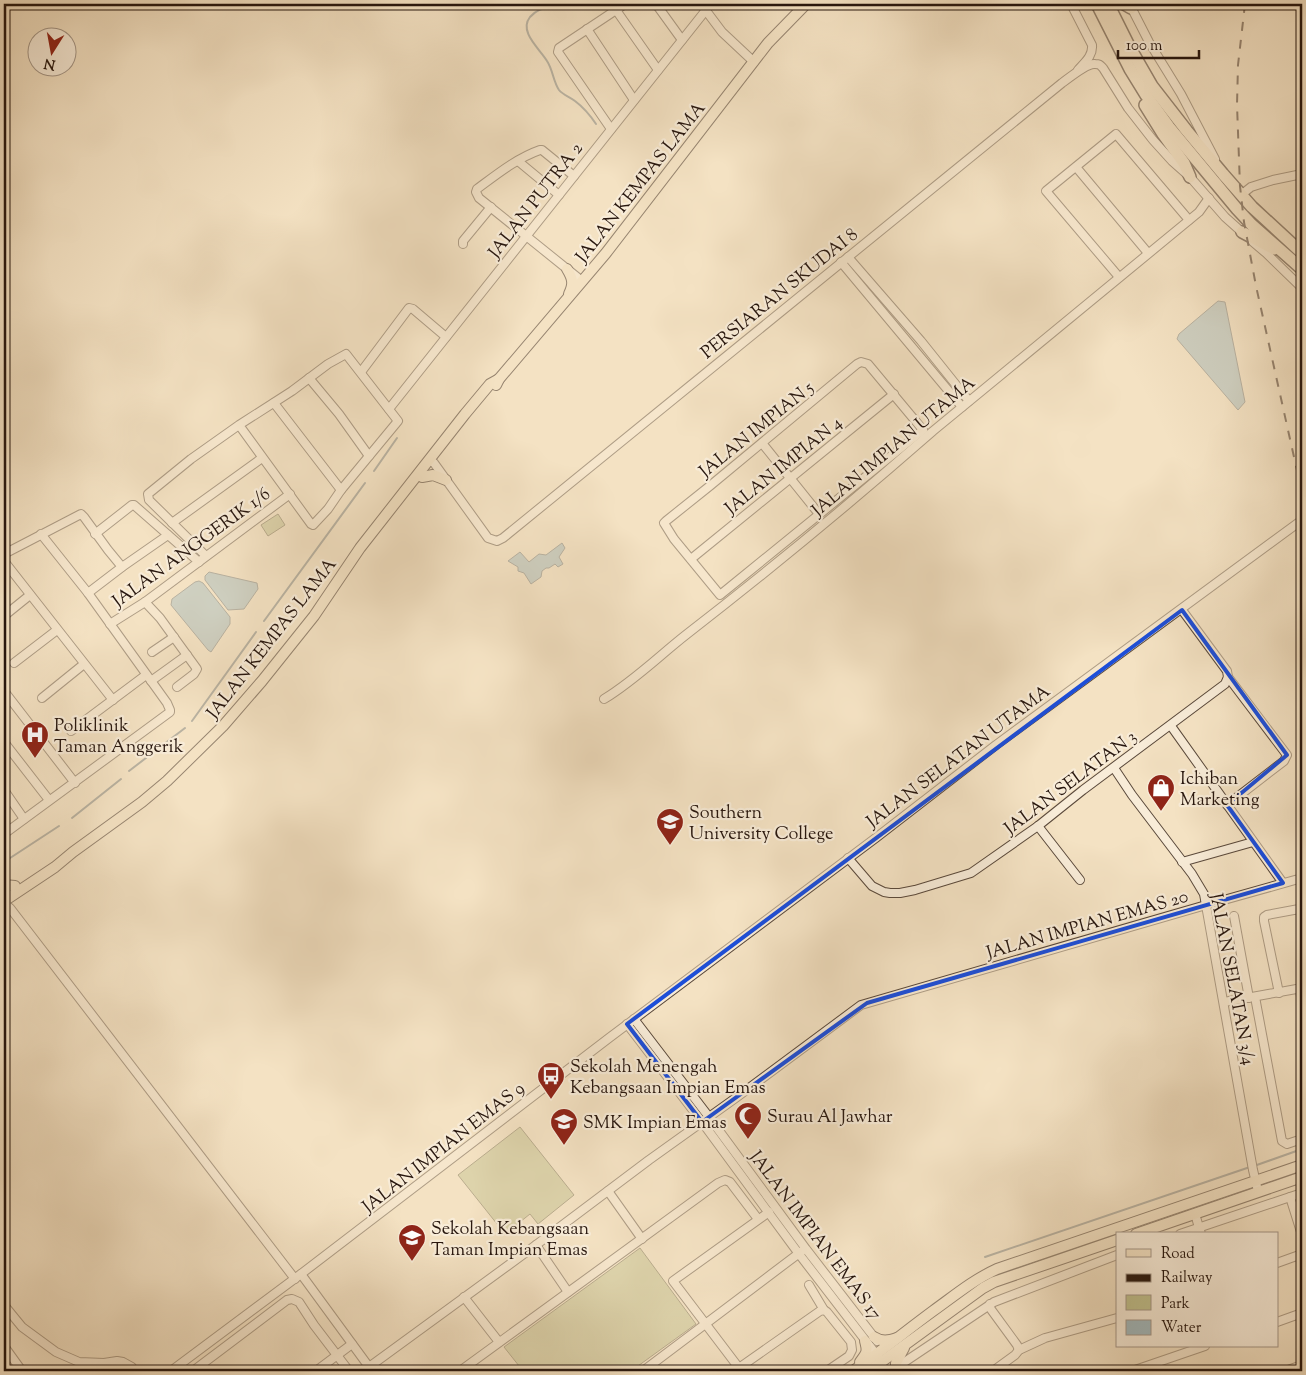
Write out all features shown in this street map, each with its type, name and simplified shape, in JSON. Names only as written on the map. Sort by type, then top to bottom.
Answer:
[{"type":"highway","points":[[1097,4],[1130,69],[1146,96],[1169,126],[1237,209],[1252,225],[1302,269]]},
{"type":"highway","points":[[1108,4],[1152,86],[1223,174],[1266,221],[1302,253]]},
{"type":"highway","points":[[1130,69],[1142,99],[1184,164],[1190,177]]},
{"type":"highway","points":[[1242,232],[1285,254]]},
{"type":"main road","name":"JALAN KEMPAS LAMA","points":[[4,902],[55,867],[142,802],[167,781],[223,726],[310,621],[365,542],[432,461],[490,384],[499,379],[606,253],[768,43],[806,4]]},
{"type":"main road","points":[[567,269],[577,272],[584,270],[592,266],[606,253]]},
{"type":"main road","points":[[550,319],[572,288],[572,278],[567,269]]},
{"type":"main road","name":"JALAN KEMPAS LAMA","points":[[355,558],[377,534],[422,477],[432,461]]},
{"type":"main road","points":[[422,477],[433,475],[446,480]]},
{"type":"main road","name":"JALAN KEMPAS LAMA","points":[[4,893],[51,863],[73,852]]},
{"type":"main road","points":[[4,885],[15,886]]},
{"type":"main road","points":[[854,1370],[883,1361],[898,1338],[966,1286],[997,1269],[1254,1175],[1302,1165]]},
{"type":"main road","points":[[1142,1232],[1302,1177]]},
{"type":"main road","points":[[869,1371],[994,1282],[1116,1240]]},
{"type":"main road","points":[[854,1370],[865,1356],[870,1339],[887,1341],[898,1338]]},
{"type":"main road","points":[[896,1369],[896,1363],[907,1344]]},
{"type":"street","points":[[611,129],[559,51],[587,29],[625,4]]},
{"type":"street","points":[[656,4],[682,40]]},
{"type":"street","points":[[1071,4],[1092,45],[1090,56],[1075,73]]},
{"type":"street","points":[[1128,5],[1181,94],[1223,174]]},
{"type":"street","points":[[704,7],[722,32],[754,62]]},
{"type":"street","name":"JALAN PUTRA 2","points":[[389,409],[682,40],[704,7]]},
{"type":"street","points":[[616,10],[658,70]]},
{"type":"street","points":[[587,29],[634,100]]},
{"type":"street","points":[[1075,73],[1091,64],[1096,64],[1103,68],[1128,108],[1152,140],[1190,177],[1234,227],[1266,253],[1302,288]]},
{"type":"street","name":"PERSIARAN SKUDAI 8","points":[[446,480],[488,538],[497,540],[503,538],[1075,73]]},
{"type":"street","points":[[1119,278],[1046,191],[1116,134],[1189,220]]},
{"type":"street","points":[[574,176],[542,150],[538,150],[518,161],[477,189],[476,192],[479,198],[582,281]]},
{"type":"street","points":[[518,161],[559,195]]},
{"type":"street","points":[[1076,167],[1148,254]]},
{"type":"street","points":[[1242,195],[1251,187],[1302,174]]},
{"type":"street","name":"JALAN IMPIAN UTAMA","points":[[604,698],[641,672],[766,572],[969,401],[1199,212],[1209,198]]},
{"type":"street","points":[[463,244],[491,207]]},
{"type":"street","name":"JALAN IMPIAN UTAMA","points":[[1199,212],[1217,208]]},
{"type":"street","points":[[848,257],[922,337],[969,401]]},
{"type":"street","points":[[841,262],[962,407]]},
{"type":"street","points":[[361,372],[409,308],[446,337]]},
{"type":"street","points":[[912,346],[922,337]]},
{"type":"street","points":[[206,556],[149,500],[148,494],[239,425],[344,355],[348,356],[398,421],[314,525],[311,524],[239,425]]},
{"type":"street","name":"JALAN IMPIAN 5","points":[[691,560],[664,524],[857,364],[861,362],[868,364],[894,394]]},
{"type":"street","points":[[306,380],[339,414],[369,456]]},
{"type":"street","points":[[691,560],[720,595],[923,430],[894,394]]},
{"type":"street","name":"JALAN IMPIAN 4","points":[[691,560],[894,394]]},
{"type":"street","points":[[274,403],[341,490]]},
{"type":"street","points":[[762,443],[819,514]]},
{"type":"street","points":[[172,523],[262,458]]},
{"type":"street","points":[[432,461],[446,480]]},
{"type":"street","name":"JALAN ANGGERIK 1/6","points":[[110,624],[145,602],[290,494]]},
{"type":"street","points":[[95,534],[132,505],[138,507],[199,562]]},
{"type":"street","points":[[4,554],[80,514],[84,516],[95,534],[122,567]]},
{"type":"street","name":"JALAN SELATAN UTAMA","points":[[634,1019],[996,745],[1302,520]]},
{"type":"street","points":[[4,834],[170,712],[167,703],[88,593],[41,534]]},
{"type":"street","points":[[88,593],[168,535]]},
{"type":"street","points":[[4,561],[113,700]]},
{"type":"street","points":[[4,616],[30,595]]},
{"type":"street","points":[[145,602],[160,618],[197,669],[194,674],[177,687]]},
{"type":"street","points":[[1182,610],[1227,671],[1228,677],[1287,754],[1284,761],[1227,805]]},
{"type":"street","points":[[14,663],[57,630]]},
{"type":"street","points":[[152,652],[174,637]]},
{"type":"street","points":[[71,731],[113,700],[187,655]]},
{"type":"street","points":[[42,698],[84,664]]},
{"type":"street","name":"JALAN SELATAN 3","points":[[848,858],[872,886],[884,892],[900,893],[971,873],[1038,826],[1062,806],[1171,726],[1225,684],[1228,677]]},
{"type":"street","points":[[4,691],[75,782]]},
{"type":"street","points":[[1171,726],[1283,884]]},
{"type":"street","points":[[4,742],[49,800]]},
{"type":"street","name":"JALAN SELATAN 3/4","points":[[1114,768],[1192,874],[1204,894],[1258,1191]]},
{"type":"street","points":[[4,790],[24,819]]},
{"type":"street","points":[[1038,826],[1080,880]]},
{"type":"street","points":[[1182,862],[1253,842]]},
{"type":"street","name":"JALAN IMPIAN EMAS 20","points":[[371,1369],[464,1297],[855,1009],[867,1003],[1302,878]]},
{"type":"street","points":[[4,902],[371,1369]]},
{"type":"street","points":[[1279,992],[1264,917],[1299,909],[1302,910]]},
{"type":"street","points":[[1234,916],[1282,1141],[1287,1144],[1302,1139]]},
{"type":"street","points":[[1224,1002],[1301,989],[1302,1004]]},
{"type":"street","name":"JALAN IMPIAN EMAS 9","points":[[171,1371],[298,1277],[634,1019]]},
{"type":"street","name":"JALAN IMPIAN EMAS 17","points":[[634,1019],[710,1117],[870,1339],[883,1361],[896,1369]]},
{"type":"street","name":"JALAN IMPIAN EMAS 17","points":[[627,1024],[799,1254],[870,1339]]},
{"type":"street","points":[[460,1371],[718,1183],[725,1180],[730,1182],[758,1219]]},
{"type":"street","points":[[608,1191],[642,1239]]},
{"type":"street","points":[[1195,1214],[1200,1230],[1302,1193]]},
{"type":"street","points":[[1290,1197],[1302,1235]]},
{"type":"street","points":[[769,1212],[674,1282],[737,1370],[822,1311]]},
{"type":"street","points":[[536,1245],[568,1292]]},
{"type":"street","points":[[644,1371],[806,1249]]},
{"type":"street","points":[[1278,1263],[1302,1254]]},
{"type":"street","points":[[896,1369],[990,1304],[1116,1255]]},
{"type":"street","points":[[808,1285],[822,1311],[827,1312],[851,1342],[852,1350],[848,1356],[827,1371]]},
{"type":"street","points":[[464,1297],[499,1342]]},
{"type":"street","points":[[193,1371],[287,1300],[292,1299],[299,1302],[349,1371]]},
{"type":"street","points":[[990,1304],[990,1308],[1019,1350]]},
{"type":"street","points":[[4,1306],[22,1327],[56,1352],[79,1362],[104,1363],[116,1361],[123,1362],[132,1367]]},
{"type":"street","points":[[1278,1322],[1302,1313]]},
{"type":"street","points":[[993,1371],[1019,1350],[1045,1338],[1116,1318]]},
{"type":"street","points":[[316,1371],[352,1344]]},
{"type":"street","points":[[4,1346],[22,1371]]},
{"type":"street","points":[[1132,1371],[1199,1348]]},
{"type":"street","points":[[1285,1371],[1302,1365]]},
{"type":"highlighted area","points":[[1182,610],[1287,755],[1227,805],[1283,883],[867,1003],[702,1122],[627,1024]]},
{"type":"green space","points":[[278,514],[285,525],[268,536],[261,525]]},
{"type":"green space","points":[[520,1127],[574,1195],[538,1224],[530,1214],[505,1234],[458,1175]]},
{"type":"green space","points":[[640,1248],[696,1324],[631,1371],[523,1371],[504,1347]]},
{"type":"water","points":[[1218,301],[1225,302],[1245,402],[1238,410],[1177,339],[1179,334]]},
{"type":"water","points":[[562,543],[565,548],[559,557],[563,564],[558,567],[555,564],[546,568],[542,571],[541,577],[531,584],[524,573],[518,571],[518,567],[508,561],[520,552],[529,562],[539,554],[546,555]]},
{"type":"water","points":[[209,572],[257,583],[258,589],[244,609],[228,610],[205,580],[205,576]]},
{"type":"water","points":[[199,581],[203,583],[230,617],[230,624],[211,652],[171,605],[172,599]]},
{"type":"waterway","points":[[561,4],[541,9],[534,13],[527,23],[527,29],[532,40],[549,64],[559,90],[581,106],[596,124]]},
{"type":"waterway","points":[[374,471],[397,438]]},
{"type":"waterway","points":[[264,621],[365,483]]},
{"type":"waterway","points":[[192,721],[256,632]]},
{"type":"waterway","points":[[129,771],[185,728]]},
{"type":"waterway","points":[[72,818],[121,779]]},
{"type":"waterway","points":[[4,862],[59,826]]},
{"type":"waterway","points":[[1254,1166],[1302,1149]]},
{"type":"waterway","points":[[985,1257],[1250,1167]]},
{"type":"railway","points":[[1245,4],[1238,65],[1237,105],[1240,186],[1244,222],[1256,286],[1302,493]]},
{"type":"place","name":"Poliklinik Taman Anggerik","points":[[35,759]]},
{"type":"place","name":"Ichiban Marketing","points":[[1161,812]]},
{"type":"place","name":"Southern University College","points":[[670,846]]},
{"type":"place","name":"Sekolah Menengah Kebangsaan Impian Emas","points":[[551,1100]]},
{"type":"place","name":"Surau Al Jawhar","points":[[748,1140]]},
{"type":"place","name":"SMK Impian Emas","points":[[564,1146]]},
{"type":"place","name":"Sekolah Kebangsaan Taman Impian Emas","points":[[412,1262]]}]
